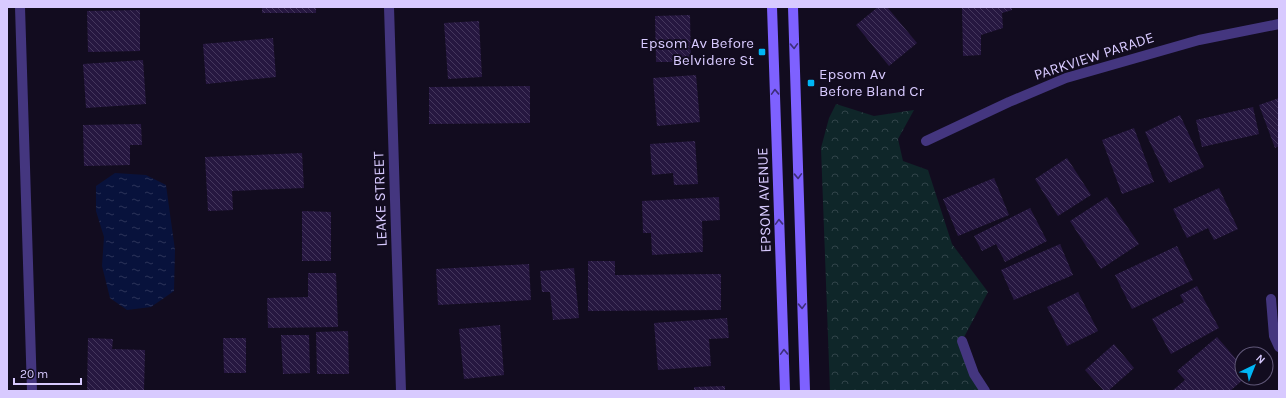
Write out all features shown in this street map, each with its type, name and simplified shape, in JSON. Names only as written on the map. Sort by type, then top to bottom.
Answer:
[{"type":"street","points":[[20,7],[32,391]]},
{"type":"street","name":"LEAKE STREET","points":[[389,7],[401,391]]},
{"type":"street","name":"EPSOM AVENUE","points":[[772,7],[785,391]]},
{"type":"street","points":[[793,7],[805,391]]},
{"type":"street","name":"PARKVIEW PARADE","points":[[926,141],[1009,102],[1066,78],[1199,40],[1279,24]]},
{"type":"street","points":[[1271,299],[1274,336],[1279,347]]},
{"type":"street","points":[[962,342],[974,374],[985,391]]},
{"type":"green space","points":[[836,104],[874,116],[914,110],[898,139],[903,161],[928,170],[952,244],[988,292],[962,341],[985,391],[830,391],[821,148],[829,118]]},
{"type":"water","points":[[115,173],[146,175],[166,185],[175,250],[174,291],[151,307],[127,310],[110,298],[102,266],[104,237],[96,211],[96,186]]},
{"type":"building","points":[[262,7],[316,7],[316,13],[262,13]]},
{"type":"building","points":[[878,7],[887,7],[917,43],[889,66],[856,25]]},
{"type":"building","points":[[962,7],[1012,7],[1012,10],[1002,13],[1003,28],[981,35],[981,55],[963,56]]},
{"type":"building","points":[[140,10],[140,51],[88,52],[87,11]]},
{"type":"building","points":[[690,15],[691,62],[656,62],[655,16]]},
{"type":"building","points":[[479,21],[482,77],[448,79],[444,23]]},
{"type":"building","points":[[273,38],[276,77],[206,84],[203,44]]},
{"type":"building","points":[[143,60],[146,104],[86,108],[83,64]]},
{"type":"building","points":[[696,75],[700,122],[657,126],[653,78]]},
{"type":"building","points":[[530,86],[530,123],[429,124],[429,87]]},
{"type":"building","points":[[1279,98],[1279,146],[1275,148],[1259,105]]},
{"type":"building","points":[[1253,107],[1259,134],[1202,147],[1196,120]]},
{"type":"building","points":[[1180,115],[1204,167],[1169,183],[1145,132]]},
{"type":"building","points":[[141,124],[142,145],[130,145],[130,165],[84,166],[83,125]]},
{"type":"building","points":[[1134,128],[1154,182],[1122,194],[1102,140]]},
{"type":"building","points":[[695,141],[698,184],[674,185],[673,173],[652,175],[650,144]]},
{"type":"building","points":[[302,153],[304,188],[232,191],[233,210],[208,211],[205,157]]},
{"type":"building","points":[[1067,158],[1091,195],[1058,216],[1035,179]]},
{"type":"building","points":[[994,178],[1009,215],[958,236],[943,199]]},
{"type":"building","points":[[1219,188],[1238,229],[1214,240],[1208,228],[1187,238],[1173,209]]},
{"type":"building","points":[[719,197],[720,220],[702,221],[703,252],[652,255],[651,233],[643,233],[642,201]]},
{"type":"building","points":[[1107,197],[1139,244],[1101,269],[1070,221]]},
{"type":"building","points":[[1030,208],[1047,241],[1005,262],[996,244],[982,251],[974,236]]},
{"type":"building","points":[[302,211],[331,212],[331,261],[302,261]]},
{"type":"building","points":[[1060,244],[1073,275],[1014,300],[1001,270]]},
{"type":"building","points":[[1177,246],[1193,280],[1132,309],[1115,275]]},
{"type":"building","points":[[588,261],[615,261],[615,275],[721,274],[721,310],[588,311]]},
{"type":"building","points":[[529,264],[531,300],[438,305],[436,269]]},
{"type":"building","points":[[574,268],[579,318],[553,320],[550,292],[542,292],[540,271]]},
{"type":"building","points":[[308,273],[336,273],[338,327],[268,328],[267,298],[308,297]]},
{"type":"building","points":[[1197,286],[1219,328],[1171,354],[1152,319],[1184,302],[1180,295]]},
{"type":"building","points":[[1078,292],[1098,331],[1067,346],[1047,307]]},
{"type":"building","points":[[727,318],[729,338],[709,339],[711,366],[658,370],[654,323]]},
{"type":"building","points":[[500,325],[504,375],[464,379],[459,329]]},
{"type":"building","points":[[348,331],[349,374],[317,374],[316,332]]},
{"type":"building","points":[[281,335],[309,335],[310,373],[283,374]]},
{"type":"building","points":[[1217,337],[1234,357],[1234,386],[1236,386],[1230,391],[1172,391],[1185,380],[1177,371]]},
{"type":"building","points":[[88,338],[113,339],[112,349],[145,350],[144,391],[87,391]]},
{"type":"building","points":[[223,338],[246,338],[246,373],[224,373]]},
{"type":"building","points":[[1114,344],[1134,368],[1108,391],[1104,391],[1085,370]]},
{"type":"building","points":[[725,386],[725,391],[694,391],[694,387]]},
{"type":"place","name":"Epsom Av Before Belvidere St","points":[[762,52]]},
{"type":"place","name":"Epsom Av Before Bland Cr","points":[[811,83]]}]
